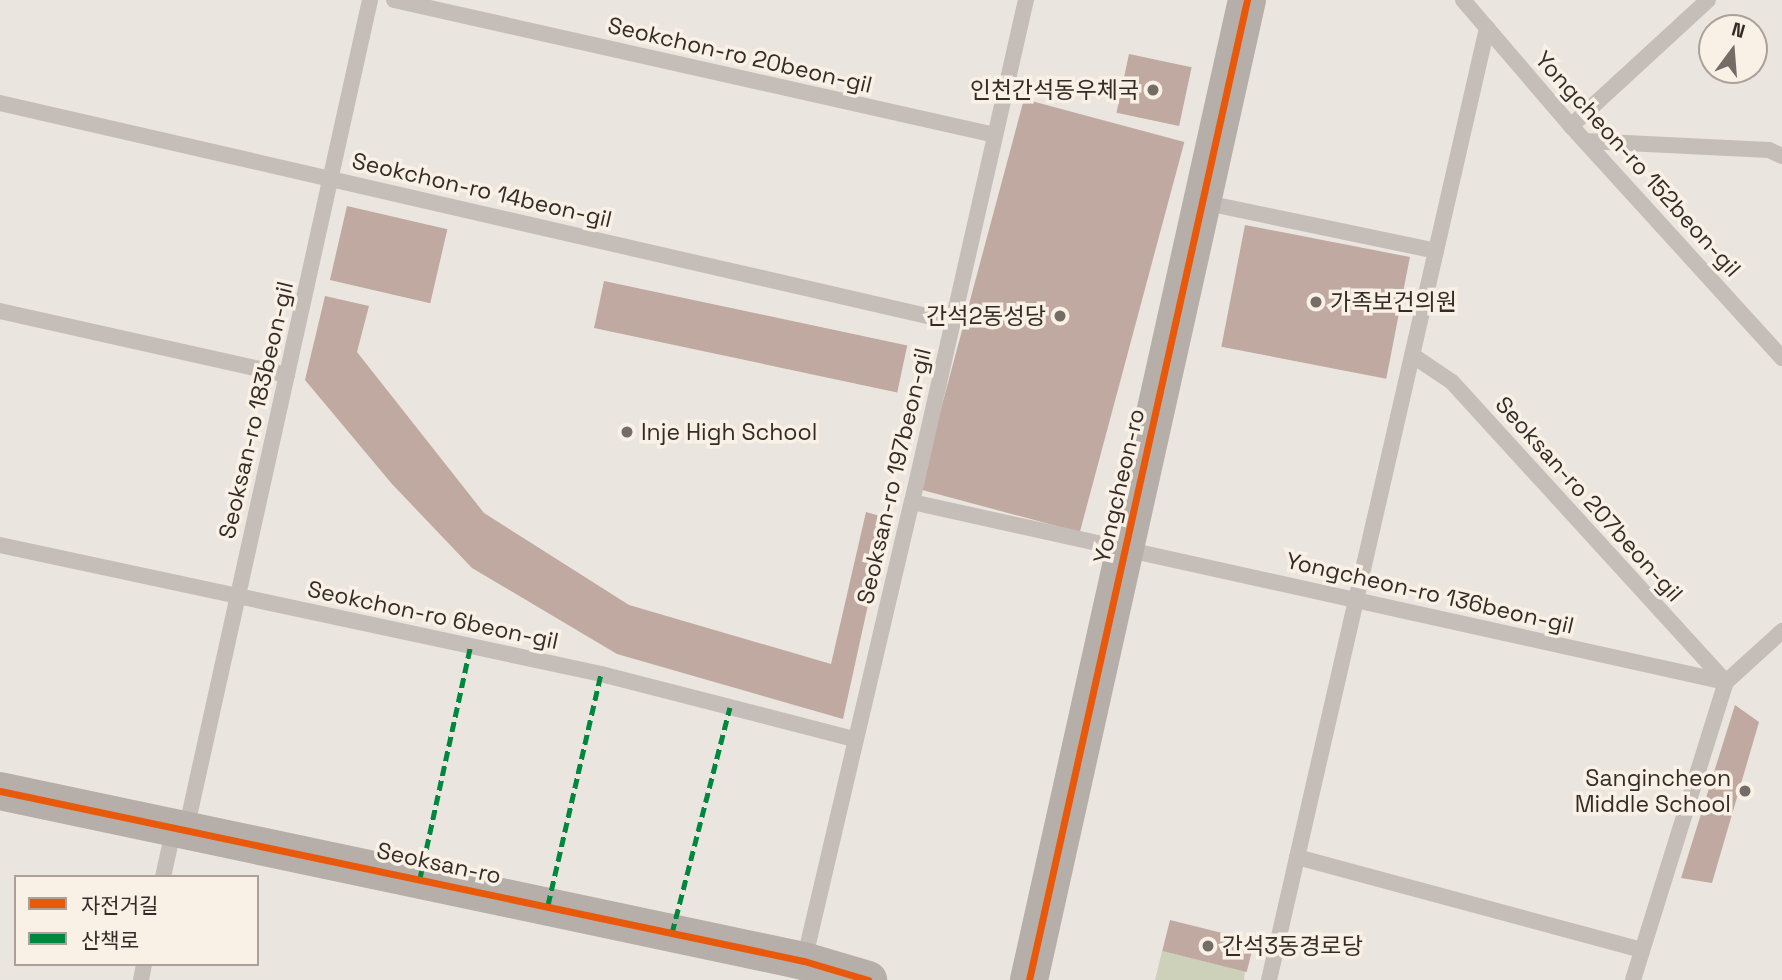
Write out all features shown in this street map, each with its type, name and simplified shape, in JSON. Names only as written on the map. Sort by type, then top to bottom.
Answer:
[{"type":"street","name":"Yongcheon-ro","points":[[1029,980],[1247,0]]},
{"type":"street","name":"Seoksan-ro","points":[[0,791],[804,961],[868,980]]},
{"type":"lane","name":"Seoksan-ro 183beon-gil","points":[[164,875],[180,828],[237,596],[370,0]]},
{"type":"lane","name":"Seokchon-ro 20beon-gil","points":[[394,0],[995,135]]},
{"type":"lane","name":"Seoksan-ro 197beon-gil","points":[[804,961],[1026,0]]},
{"type":"lane","name":"Yongcheon-ro 152beon-gil","points":[[1463,0],[1571,126],[1782,358]]},
{"type":"lane","points":[[1571,126],[1708,0]]},
{"type":"lane","points":[[1269,980],[1487,28]]},
{"type":"lane","name":"Seokchon-ro 14beon-gil","points":[[0,103],[953,322]]},
{"type":"lane","points":[[1585,141],[1769,150],[1782,156]]},
{"type":"lane","points":[[1202,202],[1436,251]]},
{"type":"lane","points":[[0,312],[287,375]]},
{"type":"lane","name":"Seoksan-ro 207beon-gil","points":[[1412,355],[1451,382],[1726,682]]},
{"type":"lane","name":"Yongcheon-ro 136beon-gil","points":[[912,502],[1126,547],[1356,601],[1726,682]]},
{"type":"lane","name":"Seokchon-ro 6beon-gil","points":[[0,545],[601,674],[854,739]]},
{"type":"lane","points":[[1633,980],[1726,682],[1782,631]]},
{"type":"lane","points":[[1297,857],[1642,950]]},
{"type":"green space","points":[[1162,951],[1245,971],[1244,980],[1155,980]]},
{"type":"building","name":"인천간석동우체국","points":[[1129,54],[1192,67],[1179,126],[1117,113]]},
{"type":"building","name":"간석2동성당","points":[[1024,99],[1184,142],[1080,532],[919,489]]},
{"type":"building","points":[[347,206],[447,229],[430,303],[330,280]]},
{"type":"building","name":"가족보건의원","points":[[1245,225],[1410,257],[1386,379],[1221,347]]},
{"type":"building","points":[[604,281],[907,345],[897,392],[594,328]]},
{"type":"building","points":[[325,296],[369,306],[357,352],[484,513],[629,605],[831,664],[866,512],[887,518],[843,719],[617,654],[472,568],[392,484],[305,380]]},
{"type":"building","points":[[1735,705],[1759,722],[1712,883],[1681,878]]},
{"type":"building","name":"간석3동경로당","points":[[1170,920],[1254,941],[1247,972],[1162,951]]},
{"type":"marked path","points":[[420,878],[470,648]]},
{"type":"marked path","points":[[548,905],[601,674]]},
{"type":"marked path","points":[[672,933],[730,707]]},
{"type":"cycle path","points":[[1029,980],[1247,0]]},
{"type":"cycle path","points":[[0,791],[804,961],[868,980]]},
{"type":"place","name":"인천간석동우체국","points":[[1153,90]]},
{"type":"place","name":"가족보건의원","points":[[1316,302]]},
{"type":"place","name":"간석2동성당","points":[[1060,316]]},
{"type":"place","name":"Inje High School","points":[[627,432]]},
{"type":"place","name":"Sangincheon Middle School","points":[[1745,791]]},
{"type":"place","name":"간석3동경로당","points":[[1208,946]]}]
